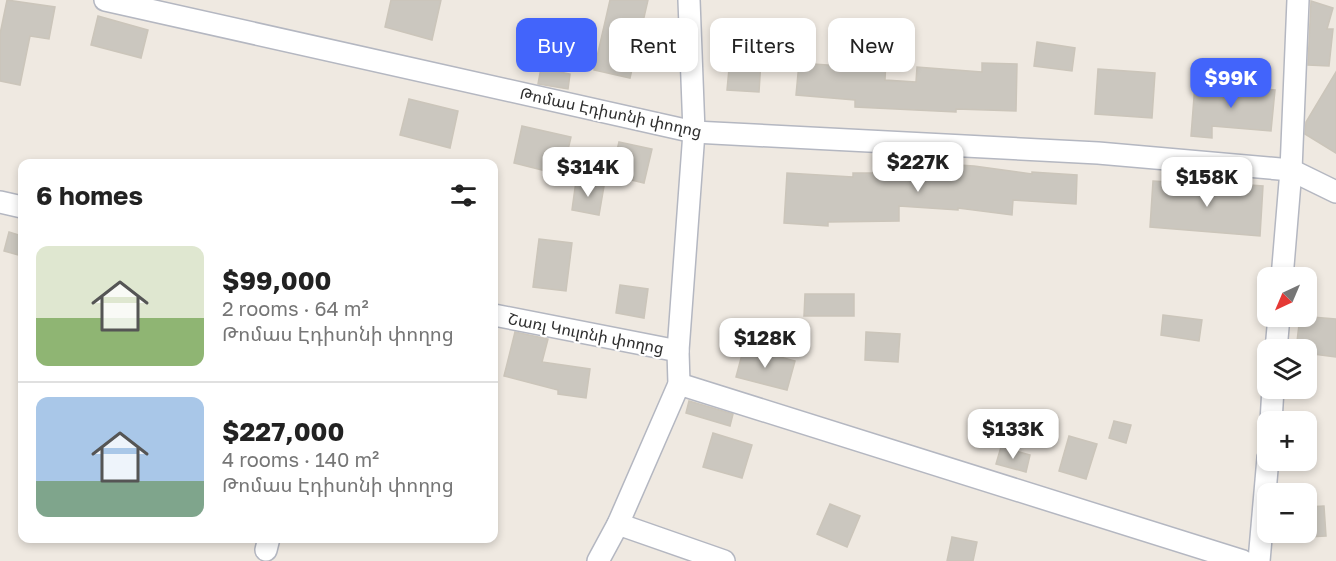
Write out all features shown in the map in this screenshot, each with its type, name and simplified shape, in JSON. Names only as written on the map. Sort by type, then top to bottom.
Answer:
[{"type":"street","name":"Թոմաս Էդիսոնի փողոց","points":[[105,0],[694,132],[1098,153],[1291,170],[1336,192]]},
{"type":"street","points":[[598,561],[618,524],[679,384],[678,351],[694,132],[689,0]]},
{"type":"street","points":[[1283,267],[1291,170],[1298,0]]},
{"type":"street","points":[[0,202],[18,206]]},
{"type":"street","name":"Շառլ Կուլոնի փողոց","points":[[498,316],[678,351]]},
{"type":"street","points":[[679,384],[1243,561]]},
{"type":"street","points":[[1259,561],[1267,471]]},
{"type":"street","points":[[618,524],[724,561]]},
{"type":"building","points":[[7,0],[55,7],[49,39],[30,36],[20,85],[0,81],[0,34]]},
{"type":"building","points":[[391,0],[441,0],[432,40],[385,27]]},
{"type":"building","points":[[610,0],[648,0],[644,18],[609,18],[609,72],[631,72],[630,78],[597,71],[597,57]]},
{"type":"building","points":[[1311,1],[1333,8],[1327,29],[1333,29],[1329,66],[1308,65]]},
{"type":"building","points":[[98,16],[148,30],[141,58],[91,45]]},
{"type":"building","points":[[1037,42],[1075,48],[1072,71],[1034,66]]},
{"type":"building","points":[[982,63],[1017,64],[1016,111],[956,109],[956,112],[855,107],[855,100],[796,95],[798,72],[816,72],[816,64],[828,65],[828,72],[885,72],[885,80],[916,82],[917,67],[982,72]]},
{"type":"building","points":[[1098,69],[1155,73],[1152,118],[1095,114]]},
{"type":"building","points":[[540,72],[570,74],[568,89],[538,84]]},
{"type":"building","points":[[729,72],[760,72],[759,92],[727,90]]},
{"type":"building","points":[[1336,72],[1336,153],[1305,134],[1306,122]]},
{"type":"building","points":[[1195,84],[1275,90],[1271,131],[1212,126],[1212,138],[1191,136]]},
{"type":"building","points":[[409,99],[458,111],[450,148],[400,135]]},
{"type":"building","points":[[522,126],[571,137],[562,175],[514,163]]},
{"type":"building","points":[[619,142],[652,149],[644,183],[611,175]]},
{"type":"building","points":[[912,162],[974,166],[1032,174],[1032,172],[1077,175],[1076,204],[1013,200],[1012,215],[958,208],[958,210],[899,206],[899,221],[828,222],[828,226],[784,223],[787,173],[853,177],[853,173],[912,173]]},
{"type":"building","points":[[576,181],[604,186],[599,215],[572,210]]},
{"type":"building","points":[[1153,181],[1263,186],[1260,236],[1150,227]]},
{"type":"building","points":[[9,232],[18,235],[18,255],[4,251]]},
{"type":"building","points":[[539,239],[572,243],[566,291],[533,287]]},
{"type":"building","points":[[620,285],[648,289],[644,318],[616,313]]},
{"type":"building","points":[[805,294],[854,294],[854,316],[804,316]]},
{"type":"building","points":[[1163,315],[1202,320],[1199,341],[1161,335]]},
{"type":"building","points":[[1317,317],[1336,319],[1336,357],[1317,354],[1317,339],[1297,339],[1299,327],[1317,327]]},
{"type":"building","points":[[515,332],[548,339],[542,362],[590,369],[586,398],[558,394],[558,390],[504,376]]},
{"type":"building","points":[[866,332],[900,334],[898,362],[865,360]]},
{"type":"building","points":[[744,347],[795,361],[787,390],[736,377]]},
{"type":"building","points":[[689,401],[733,414],[730,426],[686,413]]},
{"type":"building","points":[[1114,421],[1131,425],[1126,443],[1109,438]]},
{"type":"building","points":[[713,433],[752,445],[742,478],[703,467]]},
{"type":"building","points":[[1069,436],[1097,444],[1086,479],[1059,471]]},
{"type":"building","points":[[1001,447],[1030,455],[1026,472],[996,464]]},
{"type":"building","points":[[830,504],[860,516],[847,547],[817,534]]},
{"type":"building","points":[[1317,506],[1324,506],[1326,536],[1317,536]]},
{"type":"building","points":[[952,537],[977,542],[973,561],[947,561]]}]
